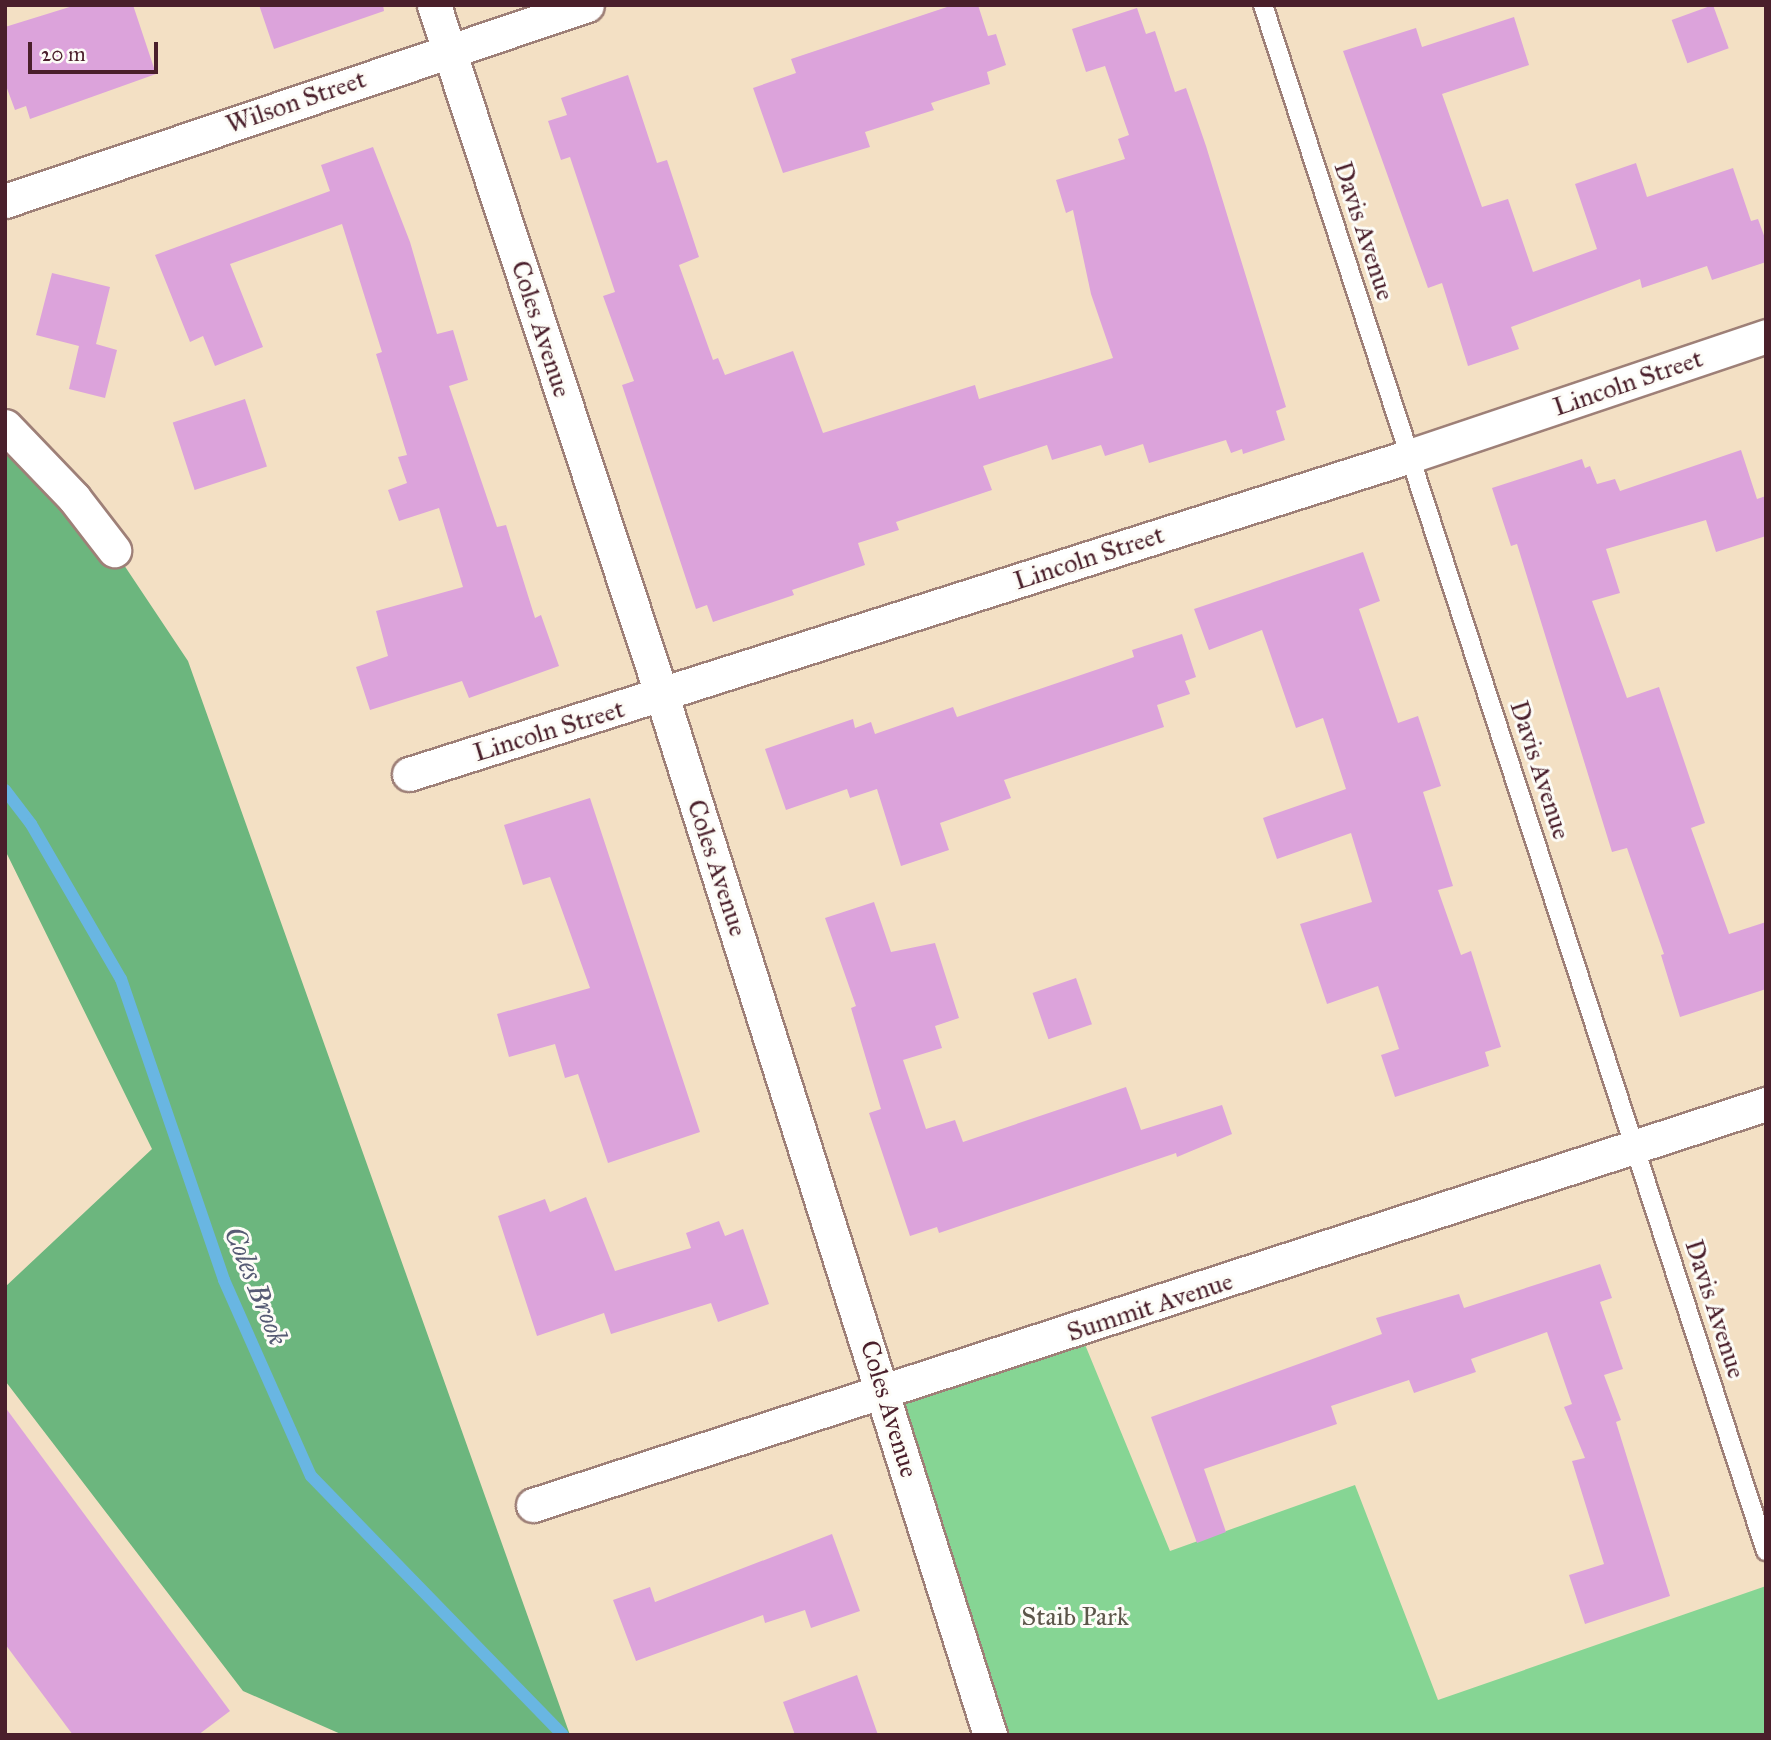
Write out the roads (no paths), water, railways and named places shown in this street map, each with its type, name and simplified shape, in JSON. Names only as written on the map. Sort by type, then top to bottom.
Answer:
[{"type":"street","name":"Coles Avenue","points":[[434,5],[662,696],[884,1390],[990,1735]]},
{"type":"street","name":"Wilson Street","points":[[5,201],[587,5]]},
{"type":"street","name":"Lincoln Street","points":[[409,774],[662,696],[1410,456],[1766,336]]},
{"type":"street","points":[[5,426],[75,498],[114,550]]},
{"type":"street","name":"Summit Avenue","points":[[533,1504],[1766,1104]]},
{"type":"lane","name":"Davis Avenue","points":[[1263,5],[1766,1551]]},
{"type":"waterway","name":"Coles Brook","points":[[5,790],[31,824],[121,979],[224,1280],[311,1476],[563,1735]]},
{"type":"park label","name":"Staib Park","points":[[1075,1617]]}]
